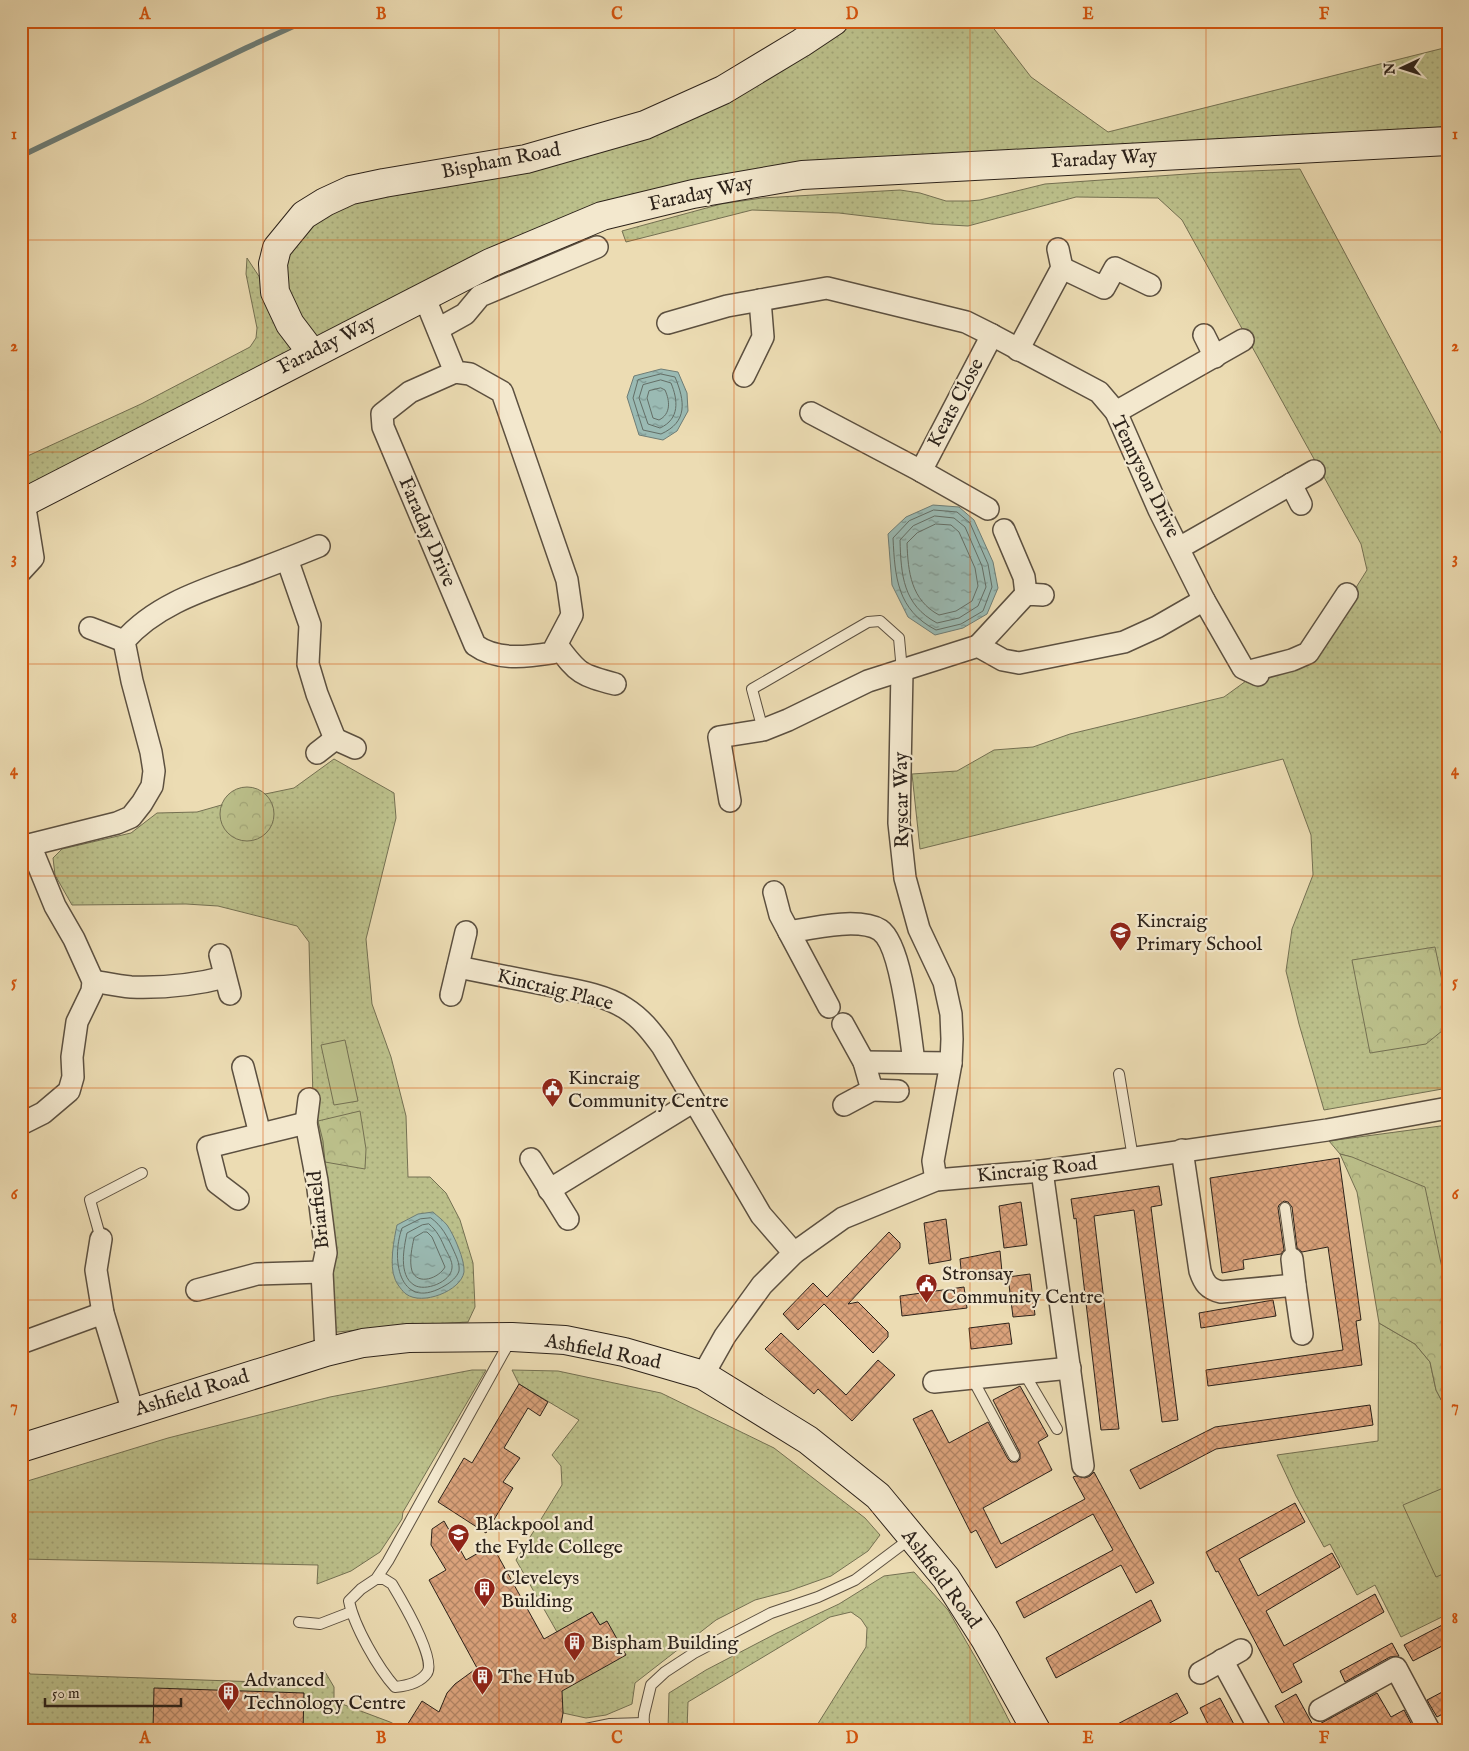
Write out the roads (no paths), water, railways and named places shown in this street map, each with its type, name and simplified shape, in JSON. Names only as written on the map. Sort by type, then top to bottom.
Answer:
[{"type":"street","name":"Bispham Road","points":[[312,353],[290,324],[275,292],[273,264],[277,248],[304,215],[351,190],[526,159],[646,125],[723,90],[834,21]]},
{"type":"street","name":"Faraday Way","points":[[23,503],[496,260],[602,216],[693,194],[802,175],[1448,141]]},
{"type":"street","points":[[438,329],[465,314],[480,296],[597,247]]},
{"type":"street","points":[[1018,350],[1060,258],[1104,288],[1115,268],[1150,285]]},
{"type":"street","name":"Tennyson Drive","points":[[668,323],[727,306],[827,288],[966,322],[1099,392],[1116,412],[1159,510],[1204,600],[1247,672],[1292,660],[1308,653],[1347,594]]},
{"type":"street","points":[[424,296],[455,372],[470,374],[502,392],[567,580],[572,615],[558,645],[572,665],[582,674],[615,684]]},
{"type":"street","points":[[744,376],[763,337],[760,300]]},
{"type":"street","name":"Keats Close","points":[[921,471],[992,335]]},
{"type":"street","points":[[1204,335],[1214,357]]},
{"type":"street","points":[[1116,412],[1243,340]]},
{"type":"street","name":"Faraday Drive","points":[[455,372],[410,392],[382,414],[383,427],[475,645],[484,652],[493,654],[531,656],[552,653],[558,645]]},
{"type":"street","name":"Keats Close","points":[[811,413],[988,509]]},
{"type":"street","points":[[1179,548],[1314,471]]},
{"type":"street","points":[[1291,484],[1301,504]]},
{"type":"street","points":[[21,570],[33,558],[23,503]]},
{"type":"street","points":[[730,801],[719,737],[763,730],[788,720],[868,681],[978,646],[1034,595],[1024,577],[1004,530]]},
{"type":"street","points":[[124,641],[133,630],[151,616],[202,590],[288,559],[318,546]]},
{"type":"street","points":[[288,559],[310,625],[308,664],[317,694],[335,739],[356,748]]},
{"type":"street","points":[[978,646],[1003,660],[1019,663],[1124,642],[1157,628],[1204,600]]},
{"type":"street","points":[[90,628],[124,641]]},
{"type":"street","points":[[21,1124],[42,1114],[69,1090],[73,1077],[72,1057],[78,1022],[92,991],[92,980],[74,939],[55,906],[26,846],[116,823],[131,817],[152,786],[154,771],[151,752],[132,681],[124,641]]},
{"type":"street","name":"Ryscar Way","points":[[902,671],[899,822],[905,878],[918,928],[944,982],[951,1014],[951,1063],[933,1161],[936,1180]]},
{"type":"street","points":[[317,753],[335,739]]},
{"type":"street","points":[[774,892],[780,915],[828,1007]]},
{"type":"street","points":[[789,932],[836,924],[866,926],[879,930],[889,940],[902,982],[914,1062]]},
{"type":"street","points":[[451,995],[466,932]]},
{"type":"street","points":[[92,980],[130,987],[227,985],[220,954]]},
{"type":"street","name":"Kincraig Place","points":[[458,967],[576,991],[610,1000],[624,1008],[648,1027],[761,1215],[794,1253]]},
{"type":"street","points":[[843,1024],[864,1062],[872,1090]]},
{"type":"street","points":[[864,1062],[951,1063]]},
{"type":"street","points":[[243,1067],[260,1134]]},
{"type":"street","points":[[844,1105],[872,1090],[898,1091]]},
{"type":"street","name":"Briarfield","points":[[309,1099],[306,1123],[317,1180],[326,1253],[322,1272],[326,1352]]},
{"type":"street","points":[[549,1190],[694,1101]]},
{"type":"street","name":"Kincraig Road","points":[[703,1375],[725,1336],[762,1285],[794,1253],[843,1218],[936,1180],[1042,1171],[1327,1130],[1448,1108]]},
{"type":"street","points":[[238,1199],[217,1183],[208,1147],[306,1123]]},
{"type":"street","points":[[1182,1150],[1200,1271],[1204,1283],[1211,1290],[1221,1292],[1295,1285]]},
{"type":"street","points":[[531,1159],[568,1218]]},
{"type":"street","points":[[1042,1171],[1083,1466]]},
{"type":"street","points":[[101,1239],[96,1270],[103,1314],[133,1412]]},
{"type":"street","points":[[1292,1259],[1302,1334]]},
{"type":"street","points":[[197,1290],[257,1274],[322,1272]]},
{"type":"street","points":[[21,1343],[103,1314]]},
{"type":"street","name":"Ashfield Road","points":[[21,1448],[326,1352],[363,1343],[408,1338],[512,1337],[565,1340],[624,1352],[703,1375],[808,1440],[878,1496],[946,1578],[986,1639],[1036,1730]]},
{"type":"street","points":[[934,1382],[1070,1368]]},
{"type":"street","points":[[1200,1673],[1241,1650]]},
{"type":"street","points":[[1222,1660],[1260,1730]]},
{"type":"street","points":[[1320,1710],[1396,1668],[1429,1730]]},
{"type":"lane","points":[[763,730],[752,689],[868,622],[880,621],[899,638],[902,671]]},
{"type":"lane","points":[[1119,1074],[1134,1158]]},
{"type":"lane","points":[[101,1239],[90,1200],[142,1173]]},
{"type":"lane","points":[[1285,1208],[1292,1259]]},
{"type":"lane","points":[[376,1579],[384,1578],[392,1584],[400,1596],[428,1656],[429,1666],[427,1673],[417,1681],[406,1686],[395,1687],[386,1676],[351,1612],[349,1601],[361,1589],[376,1579],[388,1561],[512,1337]]},
{"type":"lane","points":[[1024,1373],[1057,1429]]},
{"type":"lane","points":[[972,1378],[1014,1456]]},
{"type":"lane","points":[[580,1730],[610,1724],[644,1727],[644,1714],[652,1685],[665,1672],[694,1653],[771,1613],[818,1598],[855,1580],[911,1538]]},
{"type":"lane","points":[[300,1622],[320,1624],[351,1612]]},
{"type":"water","points":[[661,369],[678,372],[687,393],[688,411],[677,431],[663,440],[639,435],[627,397],[634,376]]},
{"type":"water","points":[[933,505],[959,507],[974,520],[993,562],[998,588],[987,614],[963,628],[935,635],[908,617],[892,585],[888,534],[906,517]]},
{"type":"water","points":[[433,1212],[447,1225],[453,1235],[461,1254],[464,1272],[456,1285],[440,1295],[421,1298],[413,1297],[401,1289],[393,1273],[393,1252],[397,1225],[418,1214]]},
{"type":"waterway","points":[[21,156],[305,21]]},
{"type":"place","name":"Kincraig Primary School","points":[[1120,952]]},
{"type":"place","name":"Kincraig Community Centre","points":[[552,1108]]},
{"type":"place","name":"Stronsay Community Centre","points":[[926,1304]]},
{"type":"place","name":"Blackpool and the Fylde College","points":[[459,1554]]},
{"type":"place","name":"Cleveleys Building","points":[[485,1608]]},
{"type":"place","name":"Bispham Building","points":[[575,1662]]},
{"type":"place","name":"The Hub","points":[[482,1696]]},
{"type":"place","name":"Advanced Technology Centre","points":[[228,1711]]}]
